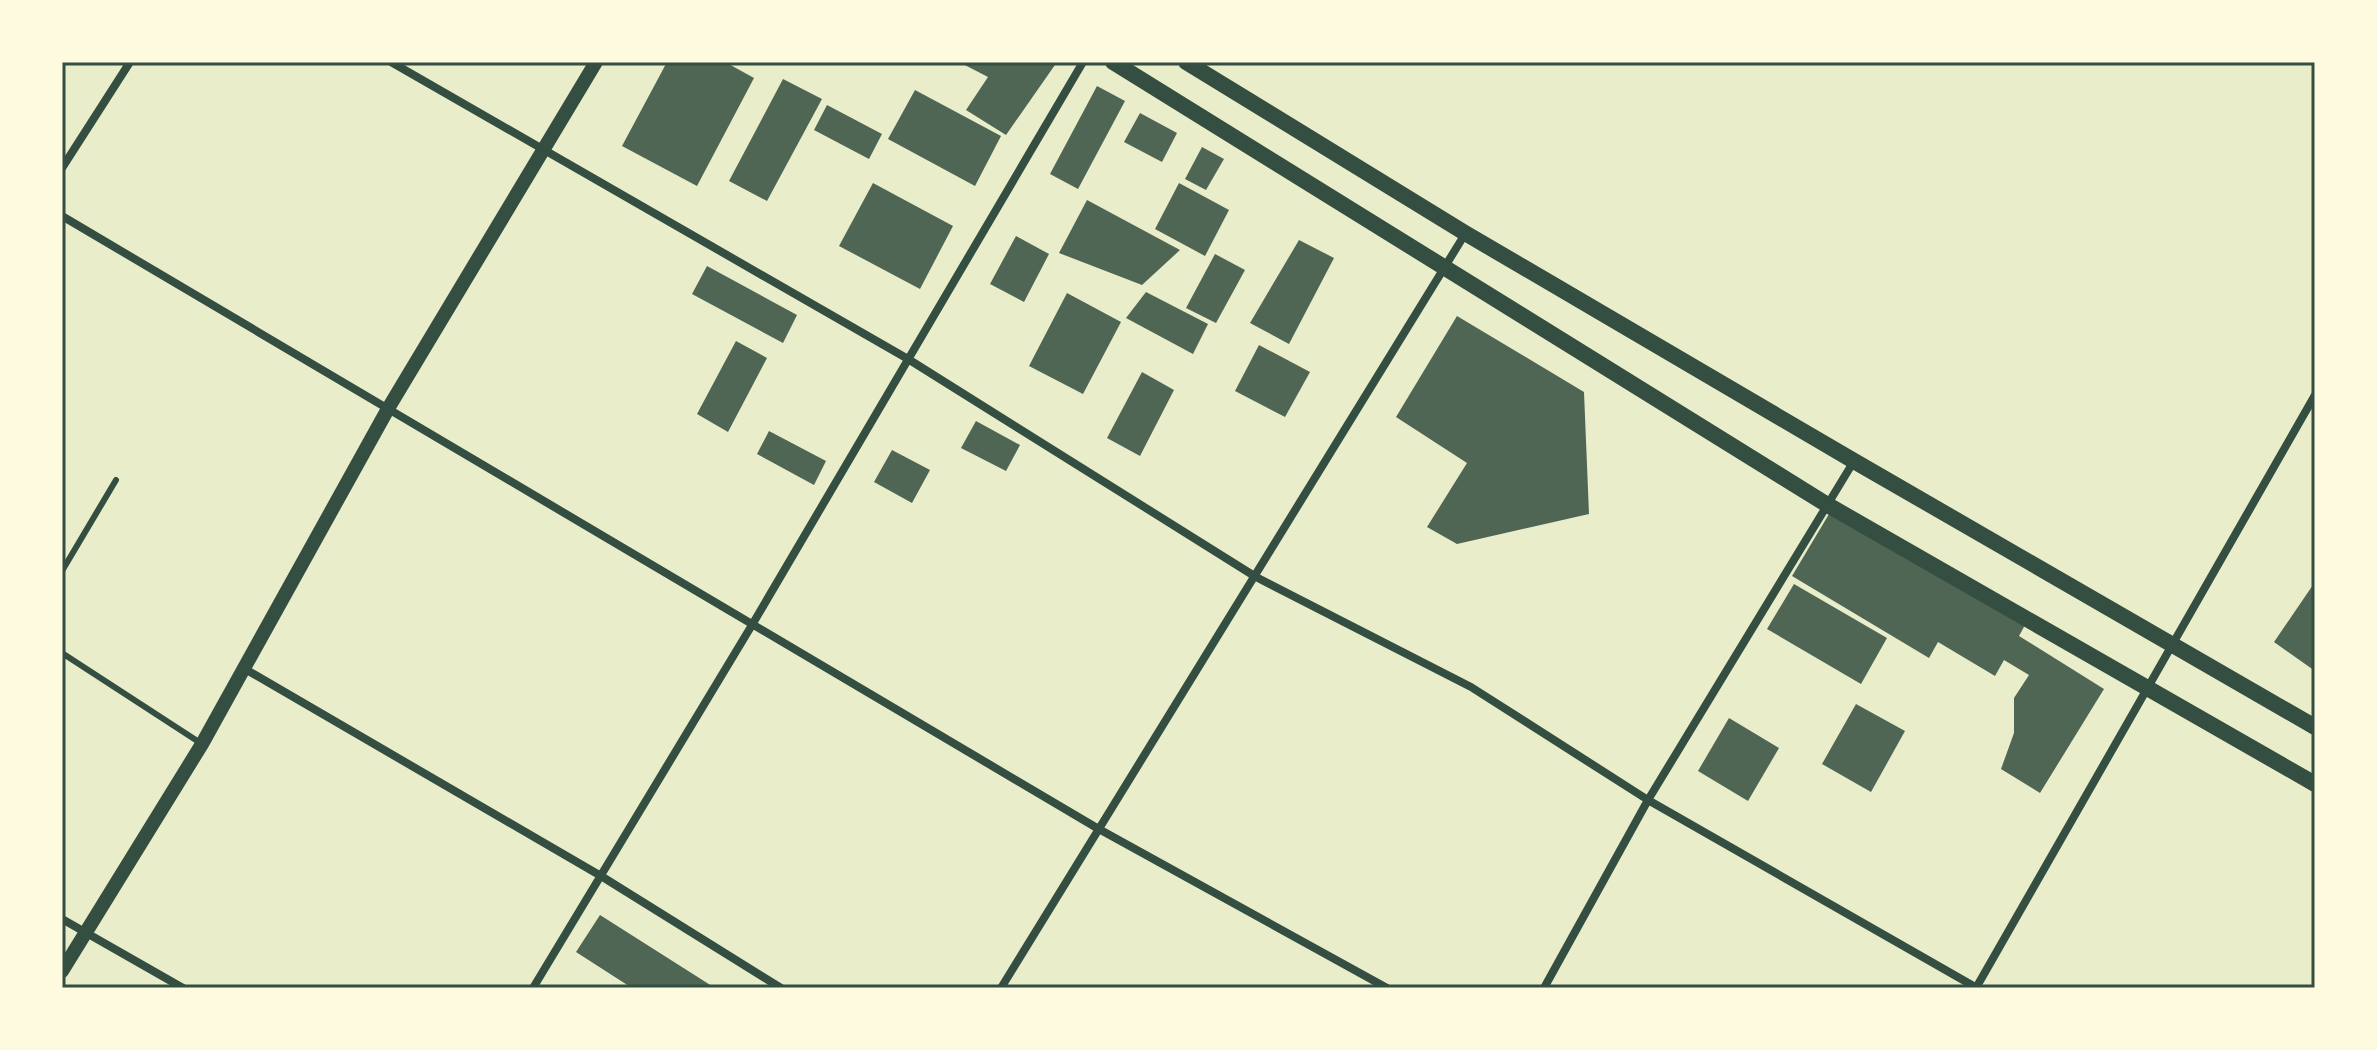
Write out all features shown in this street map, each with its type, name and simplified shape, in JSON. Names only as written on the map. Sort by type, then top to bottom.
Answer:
[{"type":"main road","points":[[1113,62],[1826,504],[2315,784]]},
{"type":"main road","points":[[1186,62],[1465,233],[2315,727]]},
{"type":"street","points":[[62,168],[130,62]]},
{"type":"street","points":[[391,62],[908,359],[1256,577],[1471,687],[1648,800],[1976,988],[2315,395]]},
{"type":"street","points":[[62,971],[202,744],[389,407],[596,62]]},
{"type":"street","points":[[533,988],[752,625],[1083,62]]},
{"type":"street","points":[[62,216],[1097,828],[1387,988]]},
{"type":"street","points":[[1001,988],[1465,233]]},
{"type":"street","points":[[1544,988],[1648,800],[1854,461]]},
{"type":"street","points":[[245,669],[601,876],[781,988]]},
{"type":"street","points":[[62,919],[183,988]]},
{"type":"lane","points":[[62,571],[116,480]]},
{"type":"lane","points":[[62,653],[202,744]]},
{"type":"building","points":[[667,62],[725,62],[754,78],[697,186],[622,146]]},
{"type":"building","points":[[959,62],[1057,62],[1006,135],[966,110],[988,77]]},
{"type":"building","points":[[783,79],[822,99],[767,201],[729,181]]},
{"type":"building","points":[[1097,86],[1125,101],[1078,189],[1050,174]]},
{"type":"building","points":[[915,90],[1001,136],[975,186],[888,139]]},
{"type":"building","points":[[827,105],[882,134],[869,159],[814,130]]},
{"type":"building","points":[[1140,113],[1177,133],[1162,162],[1124,142]]},
{"type":"building","points":[[1202,147],[1224,159],[1206,190],[1185,179]]},
{"type":"building","points":[[873,183],[953,226],[920,289],[839,246]]},
{"type":"building","points":[[1179,183],[1229,210],[1205,256],[1155,229]]},
{"type":"building","points":[[1087,200],[1180,250],[1142,285],[1059,253]]},
{"type":"building","points":[[1016,236],[1049,254],[1024,302],[990,284]]},
{"type":"building","points":[[1299,240],[1334,258],[1289,344],[1250,323]]},
{"type":"building","points":[[1215,254],[1245,270],[1216,323],[1186,308]]},
{"type":"building","points":[[707,266],[797,315],[783,343],[692,294]]},
{"type":"building","points":[[1146,292],[1208,324],[1193,354],[1126,318]]},
{"type":"building","points":[[1067,293],[1121,322],[1083,394],[1029,366]]},
{"type":"building","points":[[1457,316],[1584,392],[1589,514],[1457,544],[1427,527],[1467,463],[1396,417]]},
{"type":"building","points":[[736,341],[767,358],[728,432],[697,414]]},
{"type":"building","points":[[1259,345],[1310,372],[1285,417],[1235,391]]},
{"type":"building","points":[[1142,372],[1174,390],[1140,456],[1107,438]]},
{"type":"building","points":[[976,421],[1020,445],[1006,471],[961,448]]},
{"type":"building","points":[[769,431],[826,461],[814,485],[757,454]]},
{"type":"building","points":[[892,450],[930,470],[912,503],[874,482]]},
{"type":"building","points":[[1832,509],[2025,625],[2019,636],[2104,689],[2040,793],[2001,769],[2014,733],[2014,698],[2029,675],[2004,660],[1995,676],[1938,642],[1929,658],[1792,576]]},
{"type":"building","points":[[2315,582],[2315,671],[2274,642]]},
{"type":"building","points":[[1794,584],[1887,638],[1861,684],[1767,629]]},
{"type":"building","points":[[1856,704],[1905,731],[1871,792],[1822,764]]},
{"type":"building","points":[[1729,718],[1779,748],[1748,801],[1698,771]]},
{"type":"building","points":[[600,915],[715,988],[632,988],[576,952]]}]
